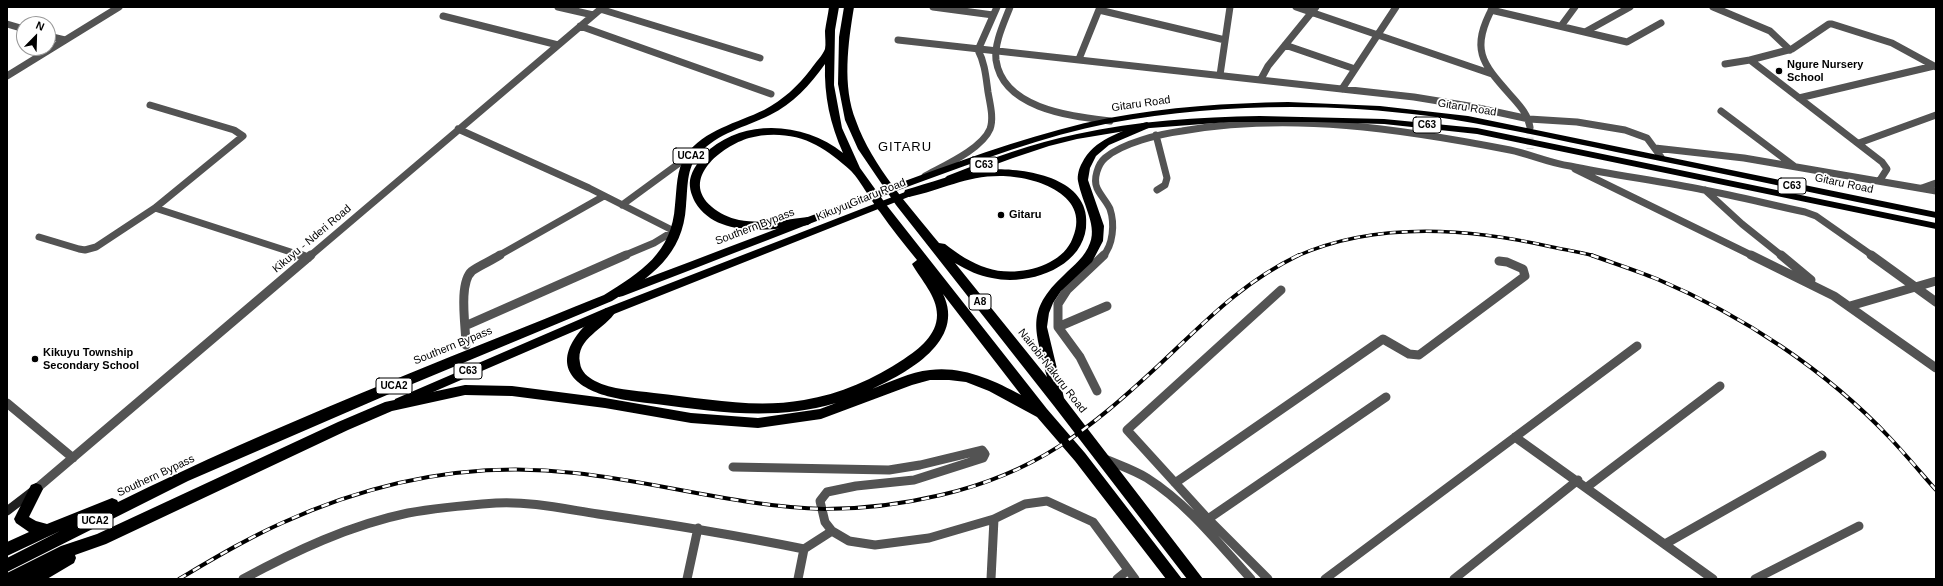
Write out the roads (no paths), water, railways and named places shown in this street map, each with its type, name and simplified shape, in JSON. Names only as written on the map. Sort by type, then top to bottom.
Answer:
[{"type":"highway","name":"A8","points":[[834,7],[828,52],[829,85],[837,128],[855,169],[884,210],[1042,413],[1080,457],[1175,579]]},
{"type":"highway","name":"Nairobi-Nakuru Road","points":[[849,7],[844,37],[843,72],[845,98],[850,120],[863,149],[900,202],[1059,402],[1068,416],[1196,579]]},
{"type":"highway","name":"UCA2","points":[[608,298],[650,269],[667,251],[673,241],[680,216],[681,179],[683,172],[695,152],[716,136],[763,115],[788,100],[812,76],[828,52]]},
{"type":"highway","name":"C63","points":[[1059,402],[1041,327],[1043,314],[1048,301],[1057,288],[1088,259],[1097,241],[1098,226],[1083,180],[1085,168],[1092,154],[1105,143],[1147,125]]},
{"type":"highway","points":[[808,221],[763,226],[739,224],[721,219],[706,208],[697,196],[695,181],[699,170],[711,154],[725,143],[753,134],[778,131],[800,134],[818,141],[855,169]]},
{"type":"highway","points":[[909,193],[924,190],[962,177],[1014,173],[1045,180],[1070,194],[1079,211],[1081,220],[1078,239],[1073,249],[1046,268],[1021,274],[991,274],[975,268],[958,259],[926,235]]},
{"type":"highway","points":[[610,311],[582,338],[574,355],[576,372],[581,378],[599,388],[620,394],[742,409],[781,408],[831,399],[866,386],[902,367],[924,351],[940,329],[942,321],[942,306],[932,287],[922,273],[907,240]]},
{"type":"highway","name":"Southern Bypass","points":[[7,565],[183,477],[405,381],[608,298]]},
{"type":"highway","points":[[390,406],[465,390],[490,389],[605,403],[691,418],[758,424],[821,414],[910,380],[930,375],[949,375],[968,377],[994,387],[1042,413]]},
{"type":"highway","name":"UCA2","points":[[11,579],[66,552],[101,540],[343,426],[390,406]]},
{"type":"highway","points":[[7,549],[47,530],[183,477]]},
{"type":"highway","points":[[36,489],[29,500],[22,518],[33,527],[47,530]]},
{"type":"highway","points":[[33,579],[101,540]]},
{"type":"main road","name":"Gitaru Road","points":[[921,178],[990,152],[1056,132],[1110,121],[1180,111],[1251,106],[1297,105],[1379,109],[1466,119],[1661,157],[1936,215]]},
{"type":"main road","name":"Gitaru Road","points":[[1147,125],[1260,118],[1354,119],[1448,127],[1521,140],[1936,226]]},
{"type":"main road","name":"Kikuyu Gitaru Road","points":[[390,406],[546,337],[909,193],[1046,144],[1147,125]]},
{"type":"main road","name":"Southern Bypass","points":[[608,298],[921,178]]},
{"type":"street","points":[[7,76],[119,7]]},
{"type":"street","points":[[558,7],[593,15]]},
{"type":"street","points":[[932,7],[993,15]]},
{"type":"street","points":[[921,178],[986,137],[990,128],[991,104],[982,58],[978,50],[997,7]]},
{"type":"street","points":[[1010,7],[1001,30],[996,60],[999,73],[1007,85],[1017,94],[1042,107],[1058,112],[1110,121]]},
{"type":"street","points":[[1220,75],[1229,7]]},
{"type":"street","points":[[1296,7],[1314,10],[1377,35],[1492,74]]},
{"type":"street","points":[[1342,89],[1396,7]]},
{"type":"street","points":[[1561,26],[1575,7]]},
{"type":"street","points":[[1585,32],[1630,7]]},
{"type":"street","points":[[1713,7],[1770,31],[1790,50]]},
{"type":"street","points":[[602,8],[760,58]]},
{"type":"street","name":"Kikuyu - Nderi Road","points":[[36,489],[602,8]]},
{"type":"street","points":[[1079,59],[1099,8],[1225,40]]},
{"type":"street","points":[[1529,123],[1522,108],[1492,74],[1482,57],[1479,43],[1481,29],[1492,8],[1628,42],[1661,23]]},
{"type":"street","points":[[1261,79],[1268,66],[1314,10]]},
{"type":"street","points":[[442,16],[558,45]]},
{"type":"street","points":[[1725,64],[1750,60],[1790,50],[1829,24],[1832,24],[1892,43],[1935,67]]},
{"type":"street","points":[[580,26],[771,94]]},
{"type":"street","points":[[56,38],[65,40]]},
{"type":"street","points":[[898,40],[978,50],[1079,59],[1261,79],[1427,99],[1529,123],[1577,122],[1625,130],[1647,138],[1661,157]]},
{"type":"street","points":[[1285,45],[1355,69]]},
{"type":"street","points":[[1750,60],[1859,143],[1886,166],[1887,169],[1880,180]]},
{"type":"street","points":[[1799,98],[1935,67]]},
{"type":"street","points":[[39,237],[79,249],[90,249],[104,243],[154,208],[243,136],[234,130],[150,105]]},
{"type":"street","points":[[1721,111],[1794,166]]},
{"type":"street","points":[[1859,143],[1936,116]]},
{"type":"street","points":[[1097,390],[1080,357],[1058,327],[1058,304],[1067,290],[1105,255],[1110,243],[1112,224],[1110,209],[1096,186],[1097,170],[1103,159],[1114,151],[1156,135],[1214,125],[1252,122],[1336,125],[1432,134],[1513,151],[1568,166],[1705,190],[1812,214],[1936,302]]},
{"type":"street","points":[[458,129],[604,196],[672,230],[672,232],[654,244],[465,326]]},
{"type":"street","points":[[1156,135],[1167,178],[1165,185],[1157,190]]},
{"type":"street","points":[[1655,148],[1794,166],[1936,191]]},
{"type":"street","points":[[1530,149],[1542,159]]},
{"type":"street","points":[[622,205],[678,164]]},
{"type":"street","points":[[1568,166],[1819,288],[1850,306],[1936,368]]},
{"type":"street","points":[[1920,189],[1936,183]]},
{"type":"street","points":[[1705,190],[1710,196],[1819,288]]},
{"type":"street","points":[[466,345],[464,300],[466,284],[472,272],[604,196]]},
{"type":"street","points":[[154,208],[308,258]]},
{"type":"street","points":[[1175,483],[1383,339],[1409,354],[1419,355],[1525,276],[1523,269],[1507,262],[1499,261]]},
{"type":"street","points":[[1850,306],[1936,281]]},
{"type":"street","points":[[1268,579],[1208,519],[1127,430],[1281,290]]},
{"type":"street","points":[[1058,327],[1107,306]]},
{"type":"street","points":[[1325,579],[1637,346]]},
{"type":"street","points":[[1587,487],[1720,386]]},
{"type":"street","points":[[1208,519],[1386,397]]},
{"type":"street","points":[[7,403],[73,458]]},
{"type":"street","points":[[1515,437],[1578,480],[1713,579]]},
{"type":"street","points":[[733,467],[771,469],[889,470],[927,464],[979,450],[985,454],[982,458],[914,480],[856,486],[827,492],[820,501],[825,522],[832,531],[849,541],[875,545],[894,544],[929,538],[994,519],[1025,504],[1047,501],[1093,522],[1135,579]]},
{"type":"street","points":[[1098,453],[1146,478],[1184,508],[1251,579]]},
{"type":"street","points":[[1665,544],[1822,455]]},
{"type":"street","points":[[1454,579],[1578,480]]},
{"type":"street","points":[[7,511],[36,489]]},
{"type":"street","points":[[243,579],[289,554],[340,533],[368,524],[409,513],[481,505],[537,505],[698,528],[804,549],[832,531]]},
{"type":"street","points":[[991,579],[994,519]]},
{"type":"street","points":[[1754,579],[1859,526]]},
{"type":"street","points":[[687,579],[698,528]]},
{"type":"street","points":[[798,579],[804,549]]},
{"type":"street","points":[[1117,579],[1128,570]]},
{"type":"tunnel","points":[[1530,127],[1530,149]]},
{"type":"railway","points":[[1297,256],[1327,245],[1359,237],[1423,231],[1489,235],[1521,240],[1593,256]]},
{"type":"railway","points":[[179,579],[256,536],[317,508],[352,496],[389,486],[462,472],[537,470],[575,473],[638,482],[762,504],[825,509],[869,507],[912,501],[975,486],[1005,475],[1033,461],[1084,429],[1109,410],[1224,304],[1259,278],[1297,256]]},
{"type":"railway","points":[[1593,256],[1657,279],[1689,293],[1720,309],[1781,346],[1811,367],[1865,413],[1896,444],[1936,490]]},
{"type":"place","name":"Ngure Nursery School","points":[[1779,71]]},
{"type":"place","name":"Gitaru","points":[[1001,215]]},
{"type":"place","name":"Kikuyu Township Secondary School","points":[[35,359]]},
{"type":"district","name":"GITARU","points":[[905,147]]}]
